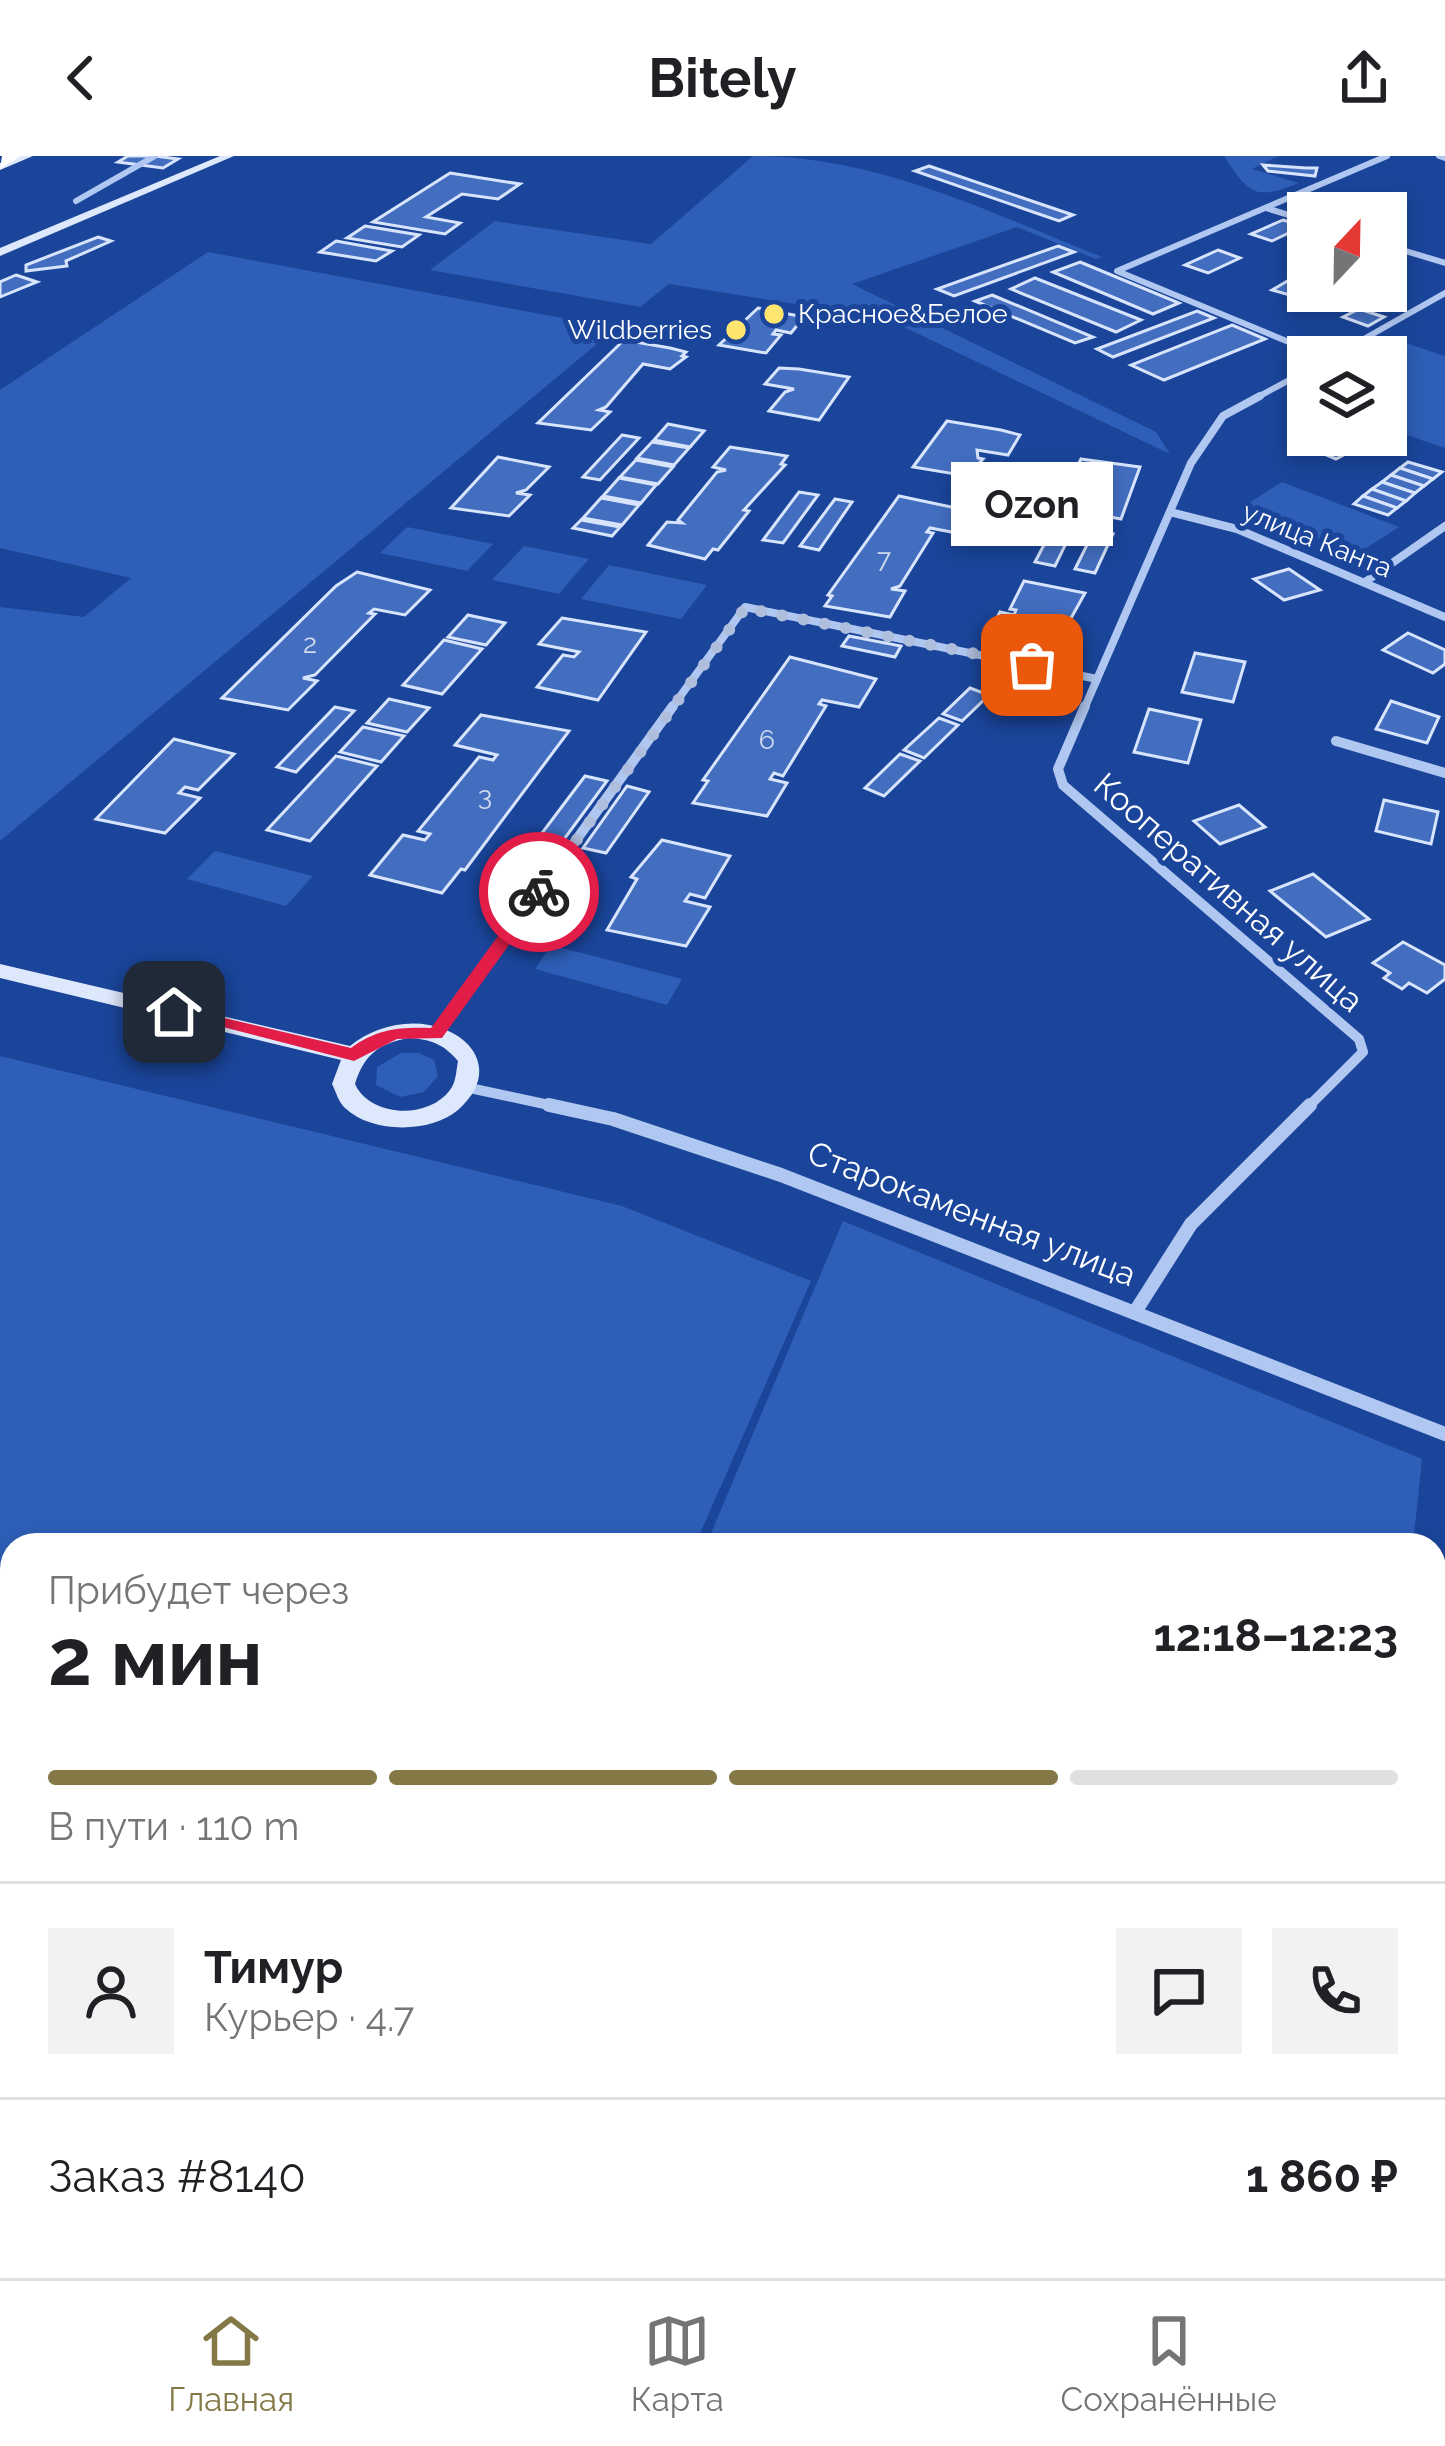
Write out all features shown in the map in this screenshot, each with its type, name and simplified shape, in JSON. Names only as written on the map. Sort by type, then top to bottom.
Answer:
[{"type":"highway","points":[[0,165],[14,156]]},
{"type":"street","points":[[0,165],[28,156]]},
{"type":"street","points":[[76,202],[155,156]]},
{"type":"street","points":[[0,252],[229,156]]},
{"type":"street","points":[[1287,340],[1117,271],[1387,156]]},
{"type":"street","points":[[1265,208],[1287,215]]},
{"type":"street","points":[[1407,251],[1445,263]]},
{"type":"street","points":[[1366,336],[1445,292]]},
{"type":"street","name":"Кооперативная улица","points":[[1135,1312],[1191,1224],[1359,1058],[1363,1046],[1063,784],[1058,770],[1191,463],[1223,416],[1287,381]]},
{"type":"street","name":"улица Канта","points":[[1170,512],[1238,529],[1445,616]]},
{"type":"street","points":[[1365,583],[1445,526]]},
{"type":"street","points":[[436,1034],[745,608],[1097,679]]},
{"type":"street","points":[[1336,741],[1445,773]]},
{"type":"street","points":[[0,971],[354,1055]]},
{"type":"street","points":[[396,1033],[436,1034],[452,1040],[465,1053],[470,1070],[465,1087],[451,1103],[405,1120],[380,1118],[360,1109],[347,1095],[343,1079],[354,1055],[373,1041],[396,1033]]},
{"type":"street","name":"Старокаменная улица","points":[[465,1087],[613,1119],[781,1175],[1445,1434]]},
{"type":"shaded area","points":[[753,156],[799,158],[888,176],[1102,257],[1096,259],[1017,227],[852,284],[1156,432],[1170,454],[885,318],[669,284],[640,307],[430,270],[495,221],[651,244]]},
{"type":"shaded area","points":[[1224,156],[1278,156],[1252,169],[1299,183],[1272,192],[1254,190]]},
{"type":"shaded area","points":[[208,252],[616,328],[0,841],[0,607],[84,617],[131,578],[0,548],[0,390]]},
{"type":"shaded area","points":[[1407,343],[1445,356],[1445,448],[1407,435]]},
{"type":"shaded area","points":[[1282,482],[1399,527],[1357,554],[1241,508]]},
{"type":"shaded area","points":[[407,527],[493,544],[467,571],[380,553]]},
{"type":"shaded area","points":[[524,546],[589,559],[559,594],[492,580]]},
{"type":"shaded area","points":[[609,565],[707,585],[681,619],[581,599]]},
{"type":"shaded area","points":[[215,851],[313,876],[286,906],[187,879]]},
{"type":"shaded area","points":[[551,945],[682,979],[667,1005],[535,969]]},
{"type":"shaded area","points":[[401,1053],[419,1053],[434,1060],[438,1076],[424,1092],[400,1097],[376,1085],[377,1067]]},
{"type":"shaded area","points":[[0,1056],[622,1206],[811,1281],[700,1533],[0,1533]]},
{"type":"shaded area","points":[[843,1221],[1422,1459],[1414,1533],[711,1533]]},
{"type":"building","points":[[128,156],[178,159],[163,168],[118,162]]},
{"type":"building","points":[[1263,165],[1317,168],[1315,176],[1268,171]]},
{"type":"building","points":[[929,166],[1073,215],[1059,221],[915,171]]},
{"type":"building","points":[[450,173],[520,184],[498,199],[462,194],[426,217],[460,223],[445,234],[373,222]]},
{"type":"building","points":[[1287,221],[1287,234],[1272,241],[1251,234]]},
{"type":"building","points":[[365,226],[419,235],[402,247],[347,238]]},
{"type":"building","points":[[98,237],[111,241],[66,261],[67,266],[26,271],[26,265]]},
{"type":"building","points":[[336,241],[392,251],[376,261],[320,252]]},
{"type":"building","points":[[1058,246],[1074,252],[954,296],[937,289]]},
{"type":"building","points":[[1218,250],[1240,258],[1208,273],[1185,265]]},
{"type":"building","points":[[1080,262],[1179,303],[1153,314],[1053,272]]},
{"type":"building","points":[[16,275],[37,282],[0,297],[0,282]]},
{"type":"building","points":[[1035,278],[1141,320],[1116,332],[1011,289]]},
{"type":"building","points":[[1287,281],[1287,294],[1272,290]]},
{"type":"building","points":[[992,295],[1093,337],[1075,343],[975,301]]},
{"type":"building","points":[[758,308],[804,317],[791,333],[776,330],[773,334],[781,335],[766,353],[719,345]]},
{"type":"building","points":[[1197,311],[1214,318],[1113,357],[1097,349]]},
{"type":"building","points":[[1368,312],[1384,317],[1368,326],[1343,317]]},
{"type":"building","points":[[1232,325],[1265,339],[1164,380],[1131,365]]},
{"type":"building","points":[[624,340],[686,352],[682,356],[686,357],[670,369],[643,364],[599,410],[610,412],[591,430],[538,423]]},
{"type":"building","points":[[779,368],[849,377],[819,420],[769,411],[785,392],[794,389],[765,384]]},
{"type":"building","points":[[947,421],[1020,435],[1008,455],[977,450],[978,458],[983,459],[967,476],[913,467]]},
{"type":"building","points":[[668,424],[704,431],[690,447],[654,440]]},
{"type":"building","points":[[622,435],[639,438],[600,480],[583,477]]},
{"type":"building","points":[[652,442],[689,448],[674,465],[637,458]]},
{"type":"building","points":[[730,447],[787,456],[781,464],[785,465],[744,510],[749,511],[718,550],[713,549],[705,559],[648,545],[667,522],[682,523],[678,520],[717,472],[726,470],[713,467]]},
{"type":"building","points":[[498,457],[549,467],[526,490],[516,493],[530,495],[509,516],[451,508]]},
{"type":"building","points":[[1081,459],[1140,467],[1121,519],[1062,508],[1075,484],[1082,482],[1070,480]]},
{"type":"building","points":[[636,460],[673,467],[658,484],[620,477]]},
{"type":"building","points":[[1408,462],[1442,472],[1433,479],[1400,468]]},
{"type":"building","points":[[1400,468],[1433,479],[1424,486],[1391,475]]},
{"type":"building","points":[[1391,475],[1424,486],[1415,493],[1382,482]]},
{"type":"building","points":[[619,478],[656,485],[641,503],[603,496]]},
{"type":"building","points":[[1382,482],[1415,493],[1406,501],[1372,489]]},
{"type":"building","points":[[1372,489],[1406,501],[1397,508],[1363,496]]},
{"type":"building","points":[[799,492],[818,495],[783,543],[763,540]]},
{"type":"building","points":[[899,496],[975,512],[962,534],[930,528],[927,532],[933,533],[900,586],[891,589],[905,591],[890,617],[825,606],[832,596],[828,595]]},
{"type":"building","points":[[1363,496],[1397,508],[1388,515],[1354,504]]},
{"type":"building","points":[[601,498],[639,505],[622,525],[583,518]]},
{"type":"building","points":[[835,499],[852,502],[819,550],[800,546]]},
{"type":"building","points":[[581,520],[620,527],[612,536],[573,528]]},
{"type":"building","points":[[1055,524],[1074,527],[1055,566],[1035,562]]},
{"type":"building","points":[[1094,531],[1113,534],[1095,573],[1075,569]]},
{"type":"building","points":[[1289,569],[1320,590],[1284,600],[1254,579]]},
{"type":"building","points":[[357,572],[430,590],[405,615],[374,609],[369,613],[375,614],[315,675],[303,678],[317,681],[288,710],[222,698],[336,586]]},
{"type":"building","points":[[1024,581],[1085,593],[1051,654],[986,639],[1000,612],[1014,615],[1016,610],[1010,609]]},
{"type":"building","points":[[468,615],[505,623],[486,645],[448,637]]},
{"type":"building","points":[[562,618],[646,632],[598,700],[537,687],[563,655],[574,657],[579,652],[539,644]]},
{"type":"building","points":[[1408,633],[1445,650],[1445,664],[1433,673],[1383,650]]},
{"type":"building","points":[[849,636],[901,646],[895,657],[842,646]]},
{"type":"building","points":[[444,640],[482,649],[442,694],[403,685]]},
{"type":"building","points":[[1195,653],[1245,662],[1233,702],[1182,692]]},
{"type":"building","points":[[790,657],[876,679],[859,707],[822,700],[819,704],[826,706],[783,776],[774,773],[770,779],[787,783],[767,816],[693,803],[708,781],[703,780]]},
{"type":"building","points":[[970,688],[989,695],[962,721],[943,714]]},
{"type":"building","points":[[389,699],[429,708],[407,732],[367,723]]},
{"type":"building","points":[[1391,701],[1439,717],[1427,743],[1376,729]]},
{"type":"building","points":[[335,707],[354,711],[296,772],[277,767]]},
{"type":"building","points":[[1149,709],[1201,720],[1188,763],[1134,752]]},
{"type":"building","points":[[481,715],[569,731],[465,870],[442,893],[370,875],[403,835],[425,840],[430,834],[418,831],[479,757],[493,760],[497,755],[455,745]]},
{"type":"building","points":[[939,718],[958,725],[924,758],[904,750]]},
{"type":"building","points":[[363,727],[404,736],[381,762],[340,752]]},
{"type":"building","points":[[174,739],[234,754],[198,790],[185,787],[179,793],[200,798],[165,833],[96,819]]},
{"type":"building","points":[[900,754],[920,761],[884,796],[865,788]]},
{"type":"building","points":[[336,756],[377,766],[310,841],[267,830]]},
{"type":"building","points":[[585,776],[607,781],[562,842],[539,837]]},
{"type":"building","points":[[627,786],[649,792],[606,853],[583,848]]},
{"type":"building","points":[[1384,800],[1438,812],[1431,844],[1376,831]]},
{"type":"building","points":[[1239,805],[1265,827],[1220,844],[1194,821]]},
{"type":"building","points":[[662,840],[730,856],[705,898],[690,894],[685,901],[710,907],[686,946],[607,930],[637,879],[631,877]]},
{"type":"building","points":[[1313,874],[1369,919],[1326,937],[1270,891]]},
{"type":"building","points":[[1403,942],[1445,965],[1445,979],[1427,993],[1409,983],[1402,989],[1384,978],[1390,973],[1373,963]]},
{"type":"way so far","points":[[539,892],[745,608],[1032,665]]},
{"type":"place","name":"Красное&Белое","points":[[774,314]]},
{"type":"place","name":"Wildberries","points":[[736,330]]},
{"type":"place","name":"Ozon","points":[[1032,665]]},
{"type":"route","points":[[174,1012],[354,1055],[396,1033],[436,1034],[539,892]]}]
